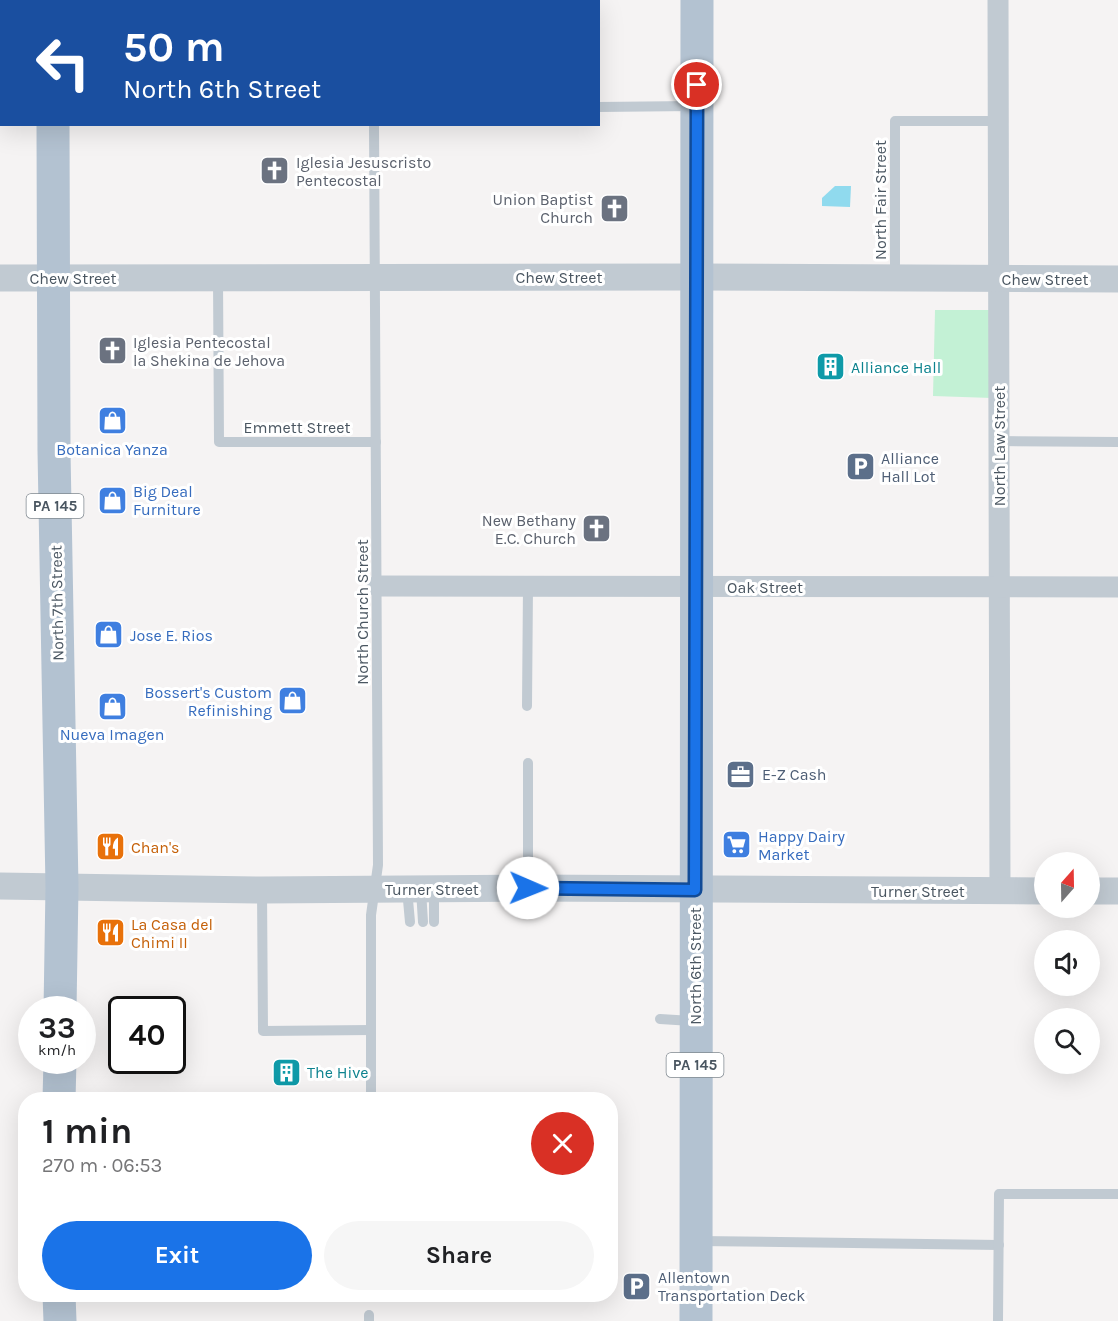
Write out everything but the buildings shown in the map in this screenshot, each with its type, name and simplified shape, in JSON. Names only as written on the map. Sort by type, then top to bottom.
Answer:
[{"type":"main road","name":"North 6th Street","points":[[696,0],[696,1321]]},
{"type":"main road","name":"North 7th Street","points":[[53,126],[54,452],[62,887],[60,996]]},
{"type":"main road","points":[[59,1092],[60,1074]]},
{"type":"main road","points":[[59,1302],[60,1321]]},
{"type":"street","name":"North Law Street","points":[[998,0],[1000,892]]},
{"type":"street","name":"Chew Street","points":[[0,279],[697,277],[1118,279]]},
{"type":"street","name":"Oak Street","points":[[377,586],[1118,587]]},
{"type":"street","name":"Turner Street","points":[[0,886],[262,890],[528,888],[1034,891]]},
{"type":"street","points":[[1100,891],[1118,891]]},
{"type":"lane","points":[[600,107],[697,106]]},
{"type":"lane","name":"North Fair Street","points":[[895,278],[895,121],[999,121]]},
{"type":"lane","name":"North Church Street","points":[[371,1092],[371,915],[378,865],[374,126]]},
{"type":"lane","name":"Emmett Street","points":[[218,278],[219,442],[376,442]]},
{"type":"lane","points":[[999,441],[1118,442]]},
{"type":"lane","points":[[527,706],[528,586]]},
{"type":"lane","points":[[528,763],[528,888]]},
{"type":"lane","points":[[420,889],[429,922]]},
{"type":"lane","points":[[410,922],[420,889]]},
{"type":"lane","points":[[262,890],[263,1031],[371,1030]]},
{"type":"lane","points":[[660,1019],[695,1021]]},
{"type":"lane","points":[[998,1321],[999,1194],[1118,1194]]},
{"type":"lane","points":[[696,1241],[999,1245]]},
{"type":"green space","points":[[935,310],[991,310],[992,398],[933,396]]},
{"type":"water","points":[[835,186],[851,186],[850,207],[822,206],[822,198]]},
{"type":"place","name":"Iglesia Jesuscristo Pentecostal","points":[[275,171]]},
{"type":"place","name":"Union Baptist Church","points":[[614,208]]},
{"type":"place","name":"Iglesia Pentecostal la Shekina de Jehova","points":[[112,351]]},
{"type":"place","name":"Alliance Hall","points":[[830,367]]},
{"type":"place","name":"Botanica Yanza","points":[[112,421]]},
{"type":"place","name":"Alliance Hall Lot","points":[[860,467]]},
{"type":"place","name":"Big Deal Furniture","points":[[112,500]]},
{"type":"place","name":"New Bethany E.C. Church","points":[[597,529]]},
{"type":"place","name":"Jose E. Rios","points":[[109,635]]},
{"type":"place","name":"Bossert's Custom Refinishing","points":[[293,701]]},
{"type":"place","name":"Nueva Imagen","points":[[112,706]]},
{"type":"place","name":"E-Z Cash","points":[[741,774]]},
{"type":"place","name":"Happy Dairy Market","points":[[737,845]]},
{"type":"place","name":"Chan's","points":[[110,847]]},
{"type":"place","name":"La Casa del Chimi II","points":[[110,933]]},
{"type":"place","name":"The Hive","points":[[286,1072]]},
{"type":"place","name":"Allentown Transportation Deck","points":[[637,1286]]},
{"type":"route","points":[[528,888],[695,890],[697,85]]}]
